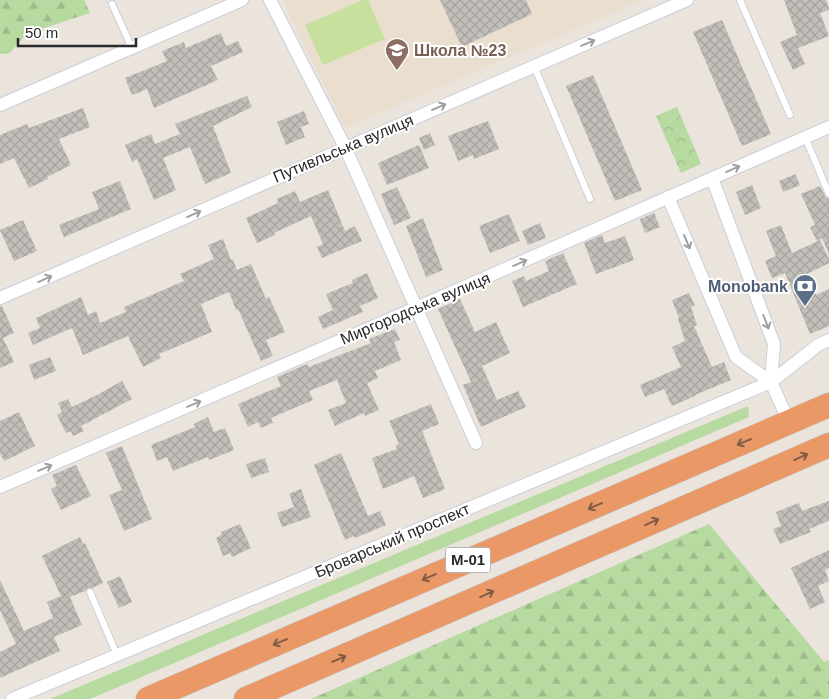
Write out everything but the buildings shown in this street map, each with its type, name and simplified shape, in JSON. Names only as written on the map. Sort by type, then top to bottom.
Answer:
[{"type":"highway","name":"М-01","points":[[148,699],[829,405]]},
{"type":"highway","name":"М-01","points":[[246,699],[829,445]]},
{"type":"street","points":[[0,105],[242,0]]},
{"type":"street","points":[[270,0],[345,147],[476,443]]},
{"type":"street","name":"Путивльська вулиця","points":[[0,298],[534,66],[664,4],[687,0]]},
{"type":"street","name":"Миргородська вулиця","points":[[0,487],[416,308],[829,127]]},
{"type":"street","points":[[712,178],[774,344],[771,382],[789,422]]},
{"type":"street","points":[[668,197],[736,357],[771,382]]},
{"type":"street","name":"Броварський проспект","points":[[12,699],[771,382],[818,345],[829,340]]},
{"type":"lane","points":[[740,0],[790,115]]},
{"type":"lane","points":[[112,4],[132,48]]},
{"type":"lane","points":[[534,66],[590,199]]},
{"type":"lane","points":[[805,137],[829,194]]},
{"type":"lane","points":[[90,592],[117,655]]},
{"type":"shaded area","name":"Школа №23","points":[[282,0],[644,0],[345,128]]},
{"type":"green space","points":[[0,0],[84,0],[90,13],[26,34],[10,53],[0,54]]},
{"type":"green space","points":[[363,0],[368,0],[385,39],[323,65],[305,25]]},
{"type":"green space","points":[[677,107],[701,164],[681,173],[656,116]]},
{"type":"green space","points":[[748,406],[749,417],[90,699],[50,699]]},
{"type":"green space","points":[[709,524],[824,662],[829,660],[829,699],[311,699]]},
{"type":"place","name":"Школа №23","points":[[397,71]]},
{"type":"place","name":"Monobank","points":[[805,307]]}]
